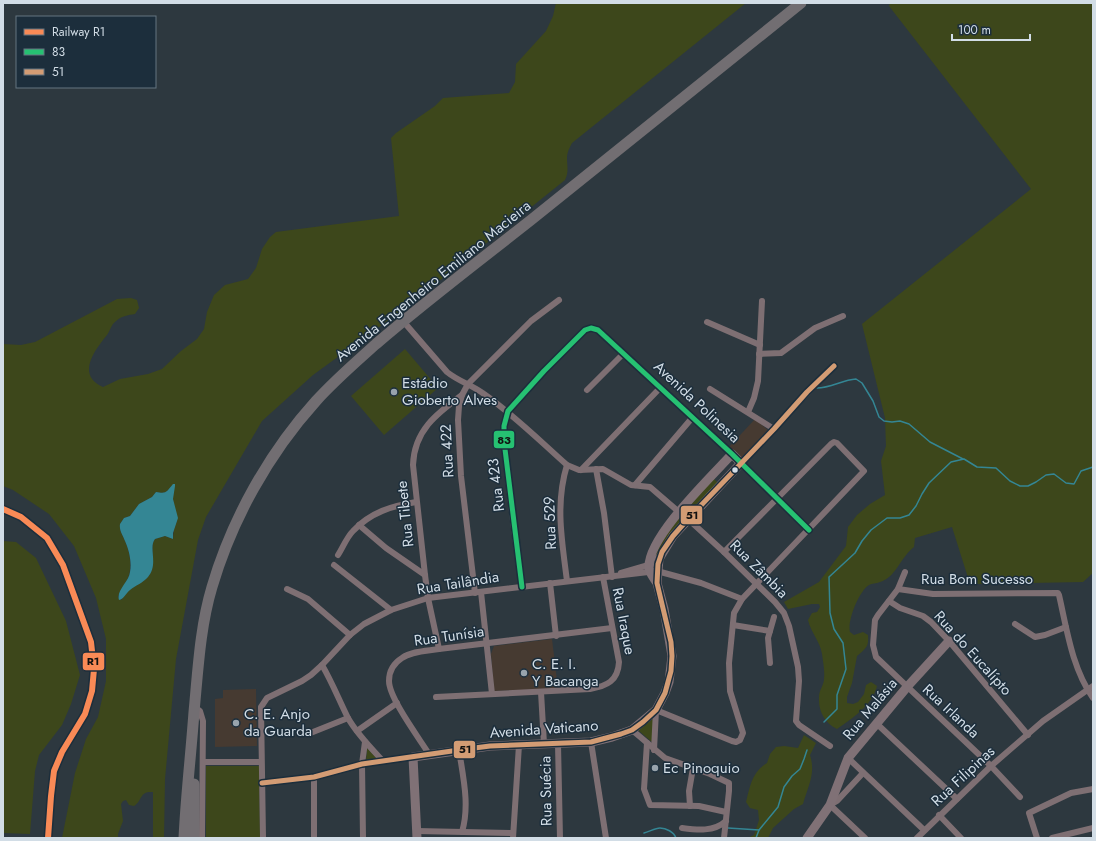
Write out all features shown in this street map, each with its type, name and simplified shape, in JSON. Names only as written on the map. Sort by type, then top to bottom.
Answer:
[{"type":"highway","name":"Avenida Engenheiro Emiliano Macieira","points":[[194,710],[202,633],[208,603],[221,563],[246,504],[271,459],[290,432],[315,402],[334,382],[403,321],[801,3]]},
{"type":"highway","points":[[184,838],[187,782],[194,710]]},
{"type":"highway","points":[[194,710],[194,838]]},
{"type":"street","name":"Rua 422","points":[[492,694],[487,644],[461,476],[458,420],[459,406],[462,395],[468,384],[527,325],[559,300]]},
{"type":"street","points":[[748,412],[757,386],[762,301]]},
{"type":"street","points":[[759,354],[782,353],[815,328],[843,316]]},
{"type":"street","points":[[403,321],[447,372],[454,378],[482,392],[508,411],[568,465],[581,470],[607,470],[620,480],[635,485],[650,487],[679,512]]},
{"type":"street","points":[[707,322],[760,345]]},
{"type":"street","name":"Avenida Polinesia","points":[[508,411],[544,371],[585,330],[591,328],[598,330],[732,454],[809,530]]},
{"type":"street","points":[[587,390],[624,354]]},
{"type":"street","name":"Avenida Vaticano","points":[[653,568],[666,546],[688,519],[774,429],[807,392],[834,366]]},
{"type":"street","points":[[581,470],[660,388]]},
{"type":"street","points":[[710,389],[774,429]]},
{"type":"street","name":"Rua Tibete","points":[[439,649],[425,576],[416,502],[413,454],[418,438],[433,418],[462,395]]},
{"type":"street","name":"Rua 423","points":[[508,411],[504,426],[504,440],[522,587]]},
{"type":"street","points":[[635,485],[692,418]]},
{"type":"street","points":[[654,750],[656,710],[732,741],[740,740],[743,733],[732,701],[729,678],[733,625],[736,610],[742,599],[864,473],[863,469],[834,442],[776,498],[724,552]]},
{"type":"street","name":"Avenida Vaticano","points":[[262,783],[314,777],[362,764],[459,750],[519,745],[591,742],[617,736],[632,730],[656,710],[669,682],[672,656],[665,616],[653,568],[652,551],[679,512],[732,454]]},
{"type":"street","name":"Rua 529","points":[[567,581],[560,507],[562,484],[568,465]]},
{"type":"street","points":[[720,467],[729,475]]},
{"type":"street","points":[[596,469],[604,513],[612,577]]},
{"type":"street","points":[[338,555],[352,532],[359,525],[383,509],[416,502]]},
{"type":"street","name":"Rua Zâmbia","points":[[688,519],[775,602],[787,618],[798,667],[799,681],[796,719],[799,725],[830,746]]},
{"type":"street","points":[[359,525],[386,548],[425,576]]},
{"type":"street","points":[[334,565],[391,610]]},
{"type":"street","points":[[653,568],[701,582],[742,599]]},
{"type":"street","name":"Rua Tailândia","points":[[261,762],[261,707],[266,698],[302,681],[322,665],[350,635],[364,624],[391,610],[428,598],[612,577],[653,568]]},
{"type":"street","name":"Rua Bom Sucesso","points":[[876,657],[873,645],[876,620],[878,615],[898,590],[905,572]]},
{"type":"street","name":"Rua Iraque","points":[[436,697],[590,689],[606,686],[617,674],[619,662],[603,578]]},
{"type":"street","points":[[550,583],[556,636]]},
{"type":"street","points":[[287,589],[308,598],[350,635]]},
{"type":"street","name":"Rua Bom Sucesso","points":[[898,590],[933,594],[1056,592],[1059,595],[1066,627]]},
{"type":"street","name":"Rua do Eucalípto","points":[[889,601],[900,608],[923,616],[931,622],[949,641],[1028,735]]},
{"type":"street","points":[[770,663],[768,643],[774,618]]},
{"type":"street","points":[[1015,624],[1035,637],[1066,627],[1070,646],[1087,689],[1093,698]]},
{"type":"street","points":[[733,625],[770,631]]},
{"type":"street","name":"Rua Tunísia","points":[[429,754],[397,703],[391,690],[389,682],[390,673],[393,666],[398,661],[408,655],[439,649],[612,628]]},
{"type":"street","name":"Rua Malásia","points":[[807,838],[830,805],[848,758],[907,687],[949,641]]},
{"type":"street","name":"Rua Irlanda","points":[[876,657],[992,766],[1020,797]]},
{"type":"street","points":[[322,665],[348,718],[365,742],[383,761]]},
{"type":"street","name":"Rua Filipinas","points":[[917,838],[992,766],[1056,711],[1093,686]]},
{"type":"street","points":[[541,692],[544,744]]},
{"type":"street","points":[[357,731],[397,703]]},
{"type":"street","points":[[194,710],[200,711],[203,721],[202,838]]},
{"type":"street","points":[[308,734],[348,718]]},
{"type":"street","points":[[876,723],[957,799]]},
{"type":"street","points":[[632,730],[654,750],[670,760],[729,783],[724,838]]},
{"type":"street","points":[[363,838],[362,764],[365,742]]},
{"type":"street","points":[[591,742],[606,838]]},
{"type":"street","points":[[647,743],[644,789],[649,804],[699,806],[726,812]]},
{"type":"street","name":"Rua Suécia","points":[[558,744],[560,838]]},
{"type":"street","points":[[413,756],[417,835],[462,832],[513,836],[519,745]]},
{"type":"street","points":[[459,750],[466,802],[462,832]]},
{"type":"street","points":[[848,758],[924,830]]},
{"type":"street","points":[[203,762],[261,762],[263,838]]},
{"type":"street","points":[[690,806],[689,791],[693,768]]},
{"type":"street","points":[[863,773],[837,801],[830,805],[865,838]]},
{"type":"street","points":[[314,777],[314,838]]},
{"type":"street","points":[[1037,838],[1029,813],[1071,793],[1093,789]]},
{"type":"street","points":[[939,816],[961,838]]},
{"type":"street","points":[[682,828],[698,830],[712,829],[720,827],[726,821]]},
{"type":"street","points":[[1052,838],[1093,828]]},
{"type":"shaded area","points":[[755,419],[769,431],[742,459],[729,447]]},
{"type":"shaded area","name":"C. E. I. Y Bacanga","points":[[552,639],[558,689],[494,691],[491,654],[494,646]]},
{"type":"shaded area","name":"C. E. Anjo da Guarda","points":[[256,689],[257,746],[215,747],[215,699],[223,698],[223,690]]},
{"type":"green space","points":[[556,3],[746,3],[572,143],[567,158],[567,172],[565,180],[408,306],[313,375],[262,421],[206,517],[198,540],[176,659],[165,779],[164,838],[153,838],[153,792],[149,792],[143,794],[134,806],[129,805],[126,800],[123,801],[121,804],[123,821],[118,838],[62,838],[75,773],[86,739],[98,717],[106,681],[106,639],[96,598],[74,546],[49,514],[13,490],[3,486],[3,344],[21,345],[35,342],[117,299],[131,298],[137,300],[139,308],[135,314],[122,317],[112,325],[93,355],[89,369],[90,376],[95,382],[103,387],[120,379],[148,374],[162,369],[181,351],[197,339],[204,329],[207,312],[214,295],[225,285],[248,279],[256,268],[262,249],[270,237],[276,232],[399,216],[391,138],[435,106],[443,98],[509,93],[515,82],[516,64],[546,31],[553,16]],"holes":[[[174,484],[173,499],[177,521],[173,539],[165,536],[155,539],[153,542],[153,563],[151,572],[144,581],[129,590],[121,600],[118,597],[129,577],[130,562],[129,551],[121,531],[120,524],[124,518],[130,516],[139,504],[152,497],[156,492],[166,492]]]},
{"type":"green space","points":[[890,3],[1093,3],[1093,573],[1083,582],[970,584],[952,527],[915,538],[914,547],[907,553],[889,577],[879,583],[870,584],[865,588],[861,593],[852,614],[850,621],[850,632],[854,635],[863,632],[868,635],[868,642],[865,649],[857,656],[852,683],[847,697],[847,703],[853,704],[858,702],[864,694],[866,685],[871,682],[877,686],[875,693],[867,705],[837,729],[823,716],[819,702],[819,694],[824,681],[823,663],[821,649],[808,620],[812,613],[817,612],[820,607],[819,604],[788,609],[784,602],[819,582],[846,546],[848,527],[857,515],[870,504],[885,495],[881,461],[886,446],[885,418],[862,324],[1031,189],[889,6]]},
{"type":"green space","name":"Estádio Gioberto Alves","points":[[405,349],[438,388],[384,435],[351,396]]},
{"type":"green space","points":[[713,478],[718,483],[656,560],[653,557],[665,535]]},
{"type":"green space","points":[[3,541],[16,542],[36,558],[66,621],[80,675],[71,704],[62,725],[39,755],[35,771],[30,834],[3,833]]},
{"type":"green space","points":[[654,717],[653,743],[638,730]]},
{"type":"green space","points":[[804,735],[816,743],[810,755],[812,762],[812,774],[803,804],[794,809],[773,828],[768,838],[748,838],[754,835],[759,820],[758,810],[750,808],[746,802],[752,780],[758,771],[767,763],[770,754],[776,747],[784,746],[798,748]]},
{"type":"green space","points":[[367,748],[379,761],[366,763]]},
{"type":"green space","points":[[206,766],[259,766],[260,838],[206,838]]},
{"type":"water","points":[[173,484],[175,484],[175,486],[173,499],[178,518],[173,533],[173,539],[165,536],[155,539],[152,547],[153,567],[151,572],[146,579],[119,600],[119,593],[129,576],[131,568],[129,552],[120,524],[124,518],[130,516],[139,504],[152,497],[156,492],[166,492]]},
{"type":"waterway","points":[[817,388],[827,387],[856,379],[862,383],[873,401],[879,417],[884,421],[900,421],[909,424],[930,442],[963,459]]},
{"type":"waterway","points":[[824,722],[837,709],[837,695],[846,669],[843,643],[834,629],[830,613],[829,577],[855,553],[871,530],[887,518],[900,518],[909,515],[929,483],[951,462],[964,459],[977,467],[996,468],[1010,481],[1020,486],[1028,486],[1046,475],[1054,474],[1066,483],[1074,484],[1081,471],[1093,467]]},
{"type":"waterway","points":[[756,838],[759,830],[778,807],[784,787],[792,776],[800,769],[807,750]]},
{"type":"waterway","points":[[644,833],[662,828],[672,832],[676,838]]},
{"type":"waterway","points":[[728,828],[759,830]]},
{"type":"rail line","name":"R1","points":[[3,509],[21,517],[47,538],[63,565],[91,642],[94,669],[92,691],[85,714],[62,752],[54,771],[48,838]]},
{"type":"transit line","name":"83","points":[[522,587],[504,441],[504,426],[508,411],[544,371],[585,330],[591,328],[598,330],[732,454],[809,530]]},
{"type":"transit line","name":"51","points":[[262,783],[314,777],[362,764],[490,746],[591,742],[632,730],[643,722],[656,710],[665,693],[671,671],[671,642],[657,583],[658,564],[662,552],[673,536],[688,519],[774,429],[807,392],[834,366]]},
{"type":"place","name":"Estádio Gioberto Alves","points":[[394,392]]},
{"type":"place","name":"C. E. I. Y Bacanga","points":[[524,673]]},
{"type":"place","name":"C. E. Anjo da Guarda","points":[[236,723]]},
{"type":"place","name":"Ec Pinoquio","points":[[655,768]]}]
